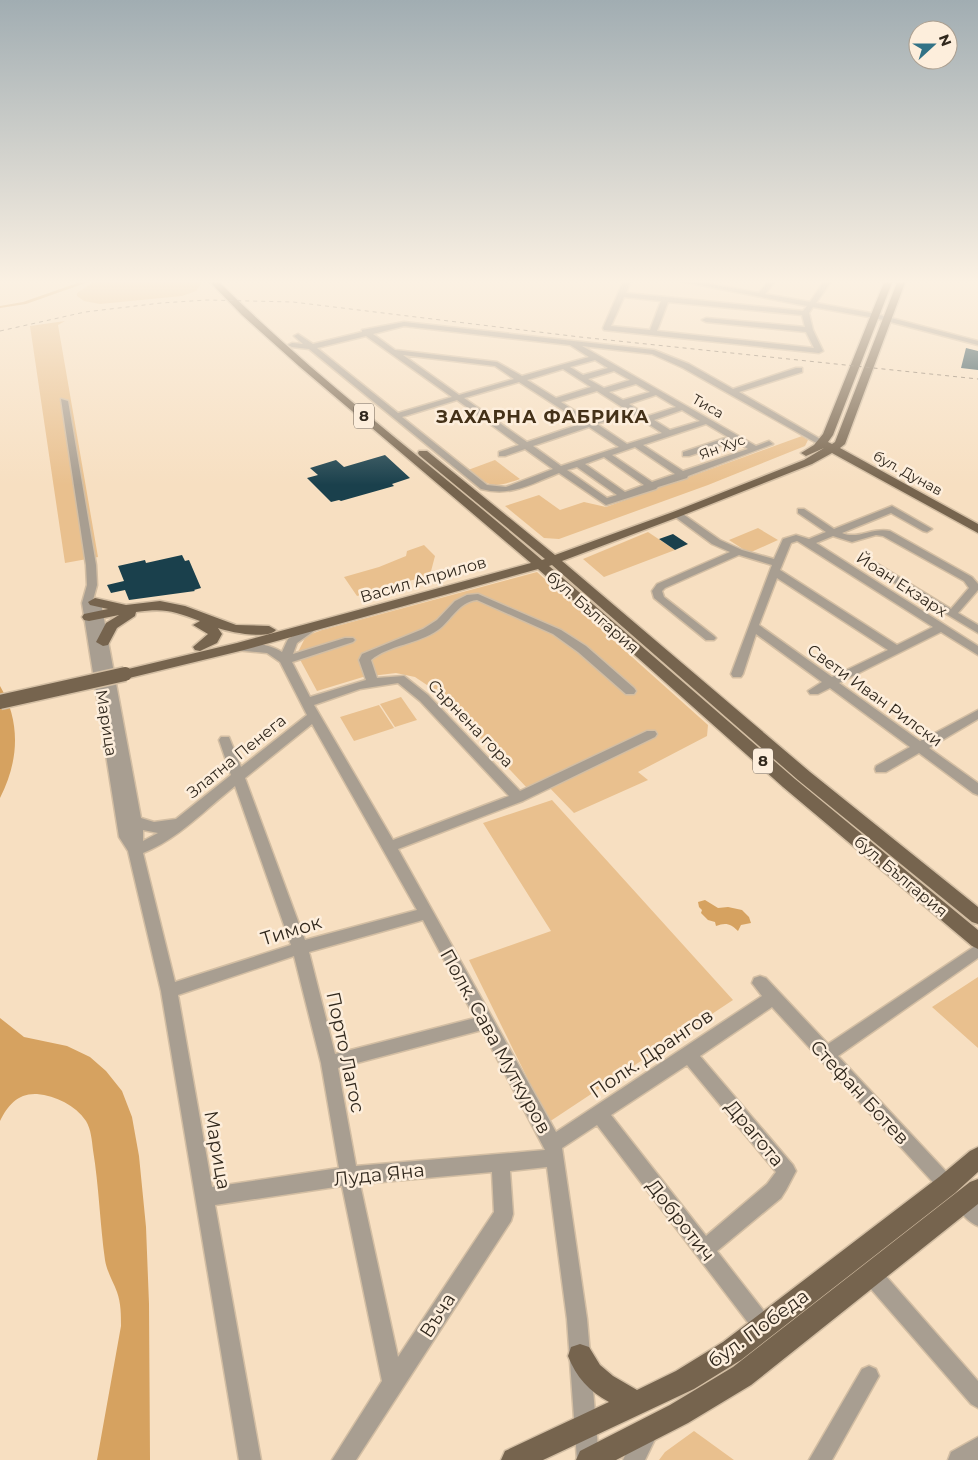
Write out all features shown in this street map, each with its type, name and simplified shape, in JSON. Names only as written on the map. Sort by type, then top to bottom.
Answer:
[{"type":"main road","name":"бул. България","points":[[288,348],[371,416],[550,556],[804,776],[978,917]]},
{"type":"main road","name":"бул. България","points":[[300,348],[304,354],[371,416],[750,750],[978,941]]},
{"type":"main road","points":[[824,441],[863,348]]},
{"type":"main road","points":[[837,447],[875,348]]},
{"type":"main road","name":"бул. Дунав","points":[[824,441],[978,520]]},
{"type":"main road","name":"Васил Априлов","points":[[550,556],[607,531],[786,463],[824,441]]},
{"type":"main road","name":"бул. Дунав","points":[[837,447],[876,472],[978,529]]},
{"type":"main road","name":"Васил Априлов","points":[[0,692],[239,648],[313,628],[550,556],[677,514],[783,473],[837,447]]},
{"type":"main road","points":[[783,473],[831,462],[848,464],[876,472]]},
{"type":"main road","name":"Васил Априлов","points":[[0,702],[200,647],[534,561]]},
{"type":"main road","points":[[94,612],[129,611],[154,605],[167,606],[234,629],[269,630]]},
{"type":"main road","points":[[94,612],[161,610],[215,632],[214,638],[200,647]]},
{"type":"main road","points":[[103,642],[111,626],[129,611]]},
{"type":"main road","name":"бул. Победа","points":[[514,1460],[685,1380],[732,1351],[947,1185],[978,1158]]},
{"type":"main road","name":"бул. Победа","points":[[589,1460],[648,1430],[742,1376],[871,1274],[973,1203]]},
{"type":"main road","points":[[580,1356],[588,1370],[605,1387],[637,1403]]},
{"type":"street","points":[[304,354],[311,348]]},
{"type":"street","points":[[313,348],[484,487],[495,490],[507,490],[578,463],[707,421]]},
{"type":"street","points":[[388,348],[561,470]]},
{"type":"street","name":"Тиса","points":[[581,348],[755,449]]},
{"type":"street","points":[[629,348],[662,354],[798,429],[824,441]]},
{"type":"street","points":[[793,348],[819,351],[818,348]]},
{"type":"street","points":[[393,352],[497,364],[626,447]]},
{"type":"street","points":[[395,416],[596,357]]},
{"type":"street","points":[[563,366],[669,433]]},
{"type":"street","points":[[582,378],[615,368]]},
{"type":"street","points":[[731,392],[799,370]]},
{"type":"street","points":[[555,401],[637,381]]},
{"type":"street","points":[[623,403],[657,392]]},
{"type":"street","name":"Марица","points":[[64,401],[90,556],[94,612],[126,837],[135,850],[169,991],[250,1460]]},
{"type":"street","points":[[648,419],[683,407]]},
{"type":"street","points":[[502,454],[528,445],[557,439],[633,409]]},
{"type":"street","points":[[686,454],[735,438]]},
{"type":"street","name":"Ян Хус","points":[[636,444],[684,476]]},
{"type":"street","name":"Ян Хус","points":[[561,470],[606,502],[684,476],[769,444]]},
{"type":"street","points":[[605,454],[653,487]]},
{"type":"street","points":[[578,463],[625,496]]},
{"type":"street","points":[[737,674],[753,626],[787,541],[791,538],[802,539],[808,543],[892,508],[927,530]]},
{"type":"street","points":[[801,511],[833,532],[851,540],[872,532],[886,533],[968,579],[974,588],[952,614]]},
{"type":"street","points":[[677,514],[716,542],[776,567],[897,650]]},
{"type":"street","name":"Йоан Екзарх","points":[[808,543],[978,651]]},
{"type":"street","points":[[710,638],[659,598],[656,592],[661,586],[738,552]]},
{"type":"street","points":[[872,565],[978,630]]},
{"type":"street","points":[[372,681],[365,660],[366,657],[426,632],[439,624],[458,602],[470,597],[478,597],[557,632],[582,649],[630,691]]},
{"type":"street","name":"Марица","points":[[94,612],[103,642],[137,835],[135,850]]},
{"type":"street","name":"Свети Иван Рилски","points":[[753,626],[978,790]]},
{"type":"street","points":[[285,660],[292,641],[313,628]]},
{"type":"street","points":[[814,691],[941,628]]},
{"type":"street","points":[[285,660],[349,640]]},
{"type":"street","points":[[239,648],[257,647],[271,650],[285,660]]},
{"type":"street","name":"Полк. Сава Муткуров","points":[[285,660],[310,709],[427,914],[554,1151],[577,1319],[589,1460]]},
{"type":"street","name":"Сърнена гора","points":[[310,709],[372,681],[400,679],[412,688],[459,734],[518,798]]},
{"type":"street","name":"Златна Пенега","points":[[135,850],[156,841],[240,777],[310,709]]},
{"type":"street","points":[[882,769],[978,714]]},
{"type":"street","points":[[390,847],[518,798],[651,734]]},
{"type":"street","name":"Порто Лагос","points":[[225,740],[240,777],[300,948],[329,1063],[349,1176],[393,1382]]},
{"type":"street","name":"Златна Пенега","points":[[134,821],[146,827],[156,828],[180,823]]},
{"type":"street","name":"Тимок","points":[[169,991],[300,948],[427,914]]},
{"type":"street","points":[[826,1055],[978,950]]},
{"type":"street","name":"Стефан Ботев","points":[[760,984],[947,1185]]},
{"type":"street","name":"Полк. Дрангов","points":[[554,1151],[599,1113],[773,998]]},
{"type":"street","points":[[329,1063],[486,1022]]},
{"type":"street","name":"Драгота","points":[[688,1054],[787,1171],[774,1191],[704,1250]]},
{"type":"street","name":"Добротич","points":[[599,1113],[763,1326]]},
{"type":"street","name":"Луда Яна","points":[[205,1197],[349,1176],[500,1163],[554,1151]]},
{"type":"street","name":"Въча","points":[[343,1460],[504,1214],[500,1163]]},
{"type":"street","points":[[871,1274],[978,1397]]},
{"type":"street","points":[[820,1460],[869,1376]]},
{"type":"street","points":[[634,1460],[648,1430]]},
{"type":"street","points":[[959,1460],[978,1448]]},
{"type":"shaded area","points":[[33,348],[62,348],[98,557],[65,563]]},
{"type":"shaded area","points":[[802,436],[808,440],[805,446],[708,485],[559,539],[544,538],[505,506],[539,495],[560,510],[584,502],[606,507]]},
{"type":"shaded area","points":[[495,460],[520,479],[492,485],[468,470]]},
{"type":"shaded area","points":[[758,528],[778,540],[749,553],[729,540]]},
{"type":"shaded area","points":[[648,532],[675,550],[604,577],[583,559]]},
{"type":"shaded area","points":[[424,545],[435,556],[430,575],[357,596],[344,577],[379,567],[406,556],[407,551]]},
{"type":"shaded area","points":[[537,572],[708,725],[707,736],[638,772],[648,780],[574,813],[544,782],[528,789],[436,691],[415,677],[396,673],[363,677],[317,691],[297,654],[306,636],[322,630]]},
{"type":"shaded area","points":[[0,686],[12,713],[15,742],[11,770],[0,798]]},
{"type":"shaded area","points":[[401,697],[417,720],[395,727],[380,704]]},
{"type":"shaded area","points":[[379,705],[394,728],[354,741],[340,717]]},
{"type":"shaded area","points":[[552,800],[733,1000],[549,1122],[469,960],[551,931],[483,823]]},
{"type":"shaded area","points":[[705,900],[718,908],[728,907],[742,910],[749,917],[751,923],[741,925],[738,931],[728,924],[716,926],[715,922],[708,920],[701,913],[702,910],[698,902]]},
{"type":"shaded area","points":[[978,977],[978,1048],[932,1007]]},
{"type":"shaded area","points":[[0,1018],[24,1037],[67,1046],[90,1057],[106,1071],[122,1091],[132,1117],[139,1156],[146,1227],[149,1304],[150,1460],[97,1460],[121,1318],[118,1296],[105,1260],[91,1135],[82,1115],[64,1102],[44,1095],[30,1094],[19,1098],[10,1105],[0,1121]]},
{"type":"shaded area","points":[[694,1431],[734,1460],[659,1460],[665,1452]]},
{"type":"building","points":[[966,348],[978,351],[978,370],[961,368]]},
{"type":"building","points":[[385,455],[410,478],[392,484],[394,486],[331,502],[307,478],[318,475],[310,468],[336,460],[344,467]]},
{"type":"building","points":[[673,534],[688,544],[675,550],[659,539]]},
{"type":"building","points":[[182,555],[185,561],[189,560],[201,588],[195,591],[129,600],[125,590],[111,593],[107,585],[124,581],[118,566],[145,560],[146,563]]},
{"type":"railway","points":[[686,348],[978,379]]},
{"type":"district","name":"ЗАХАРНА ФАБРИКА","points":[[543,417]]}]
